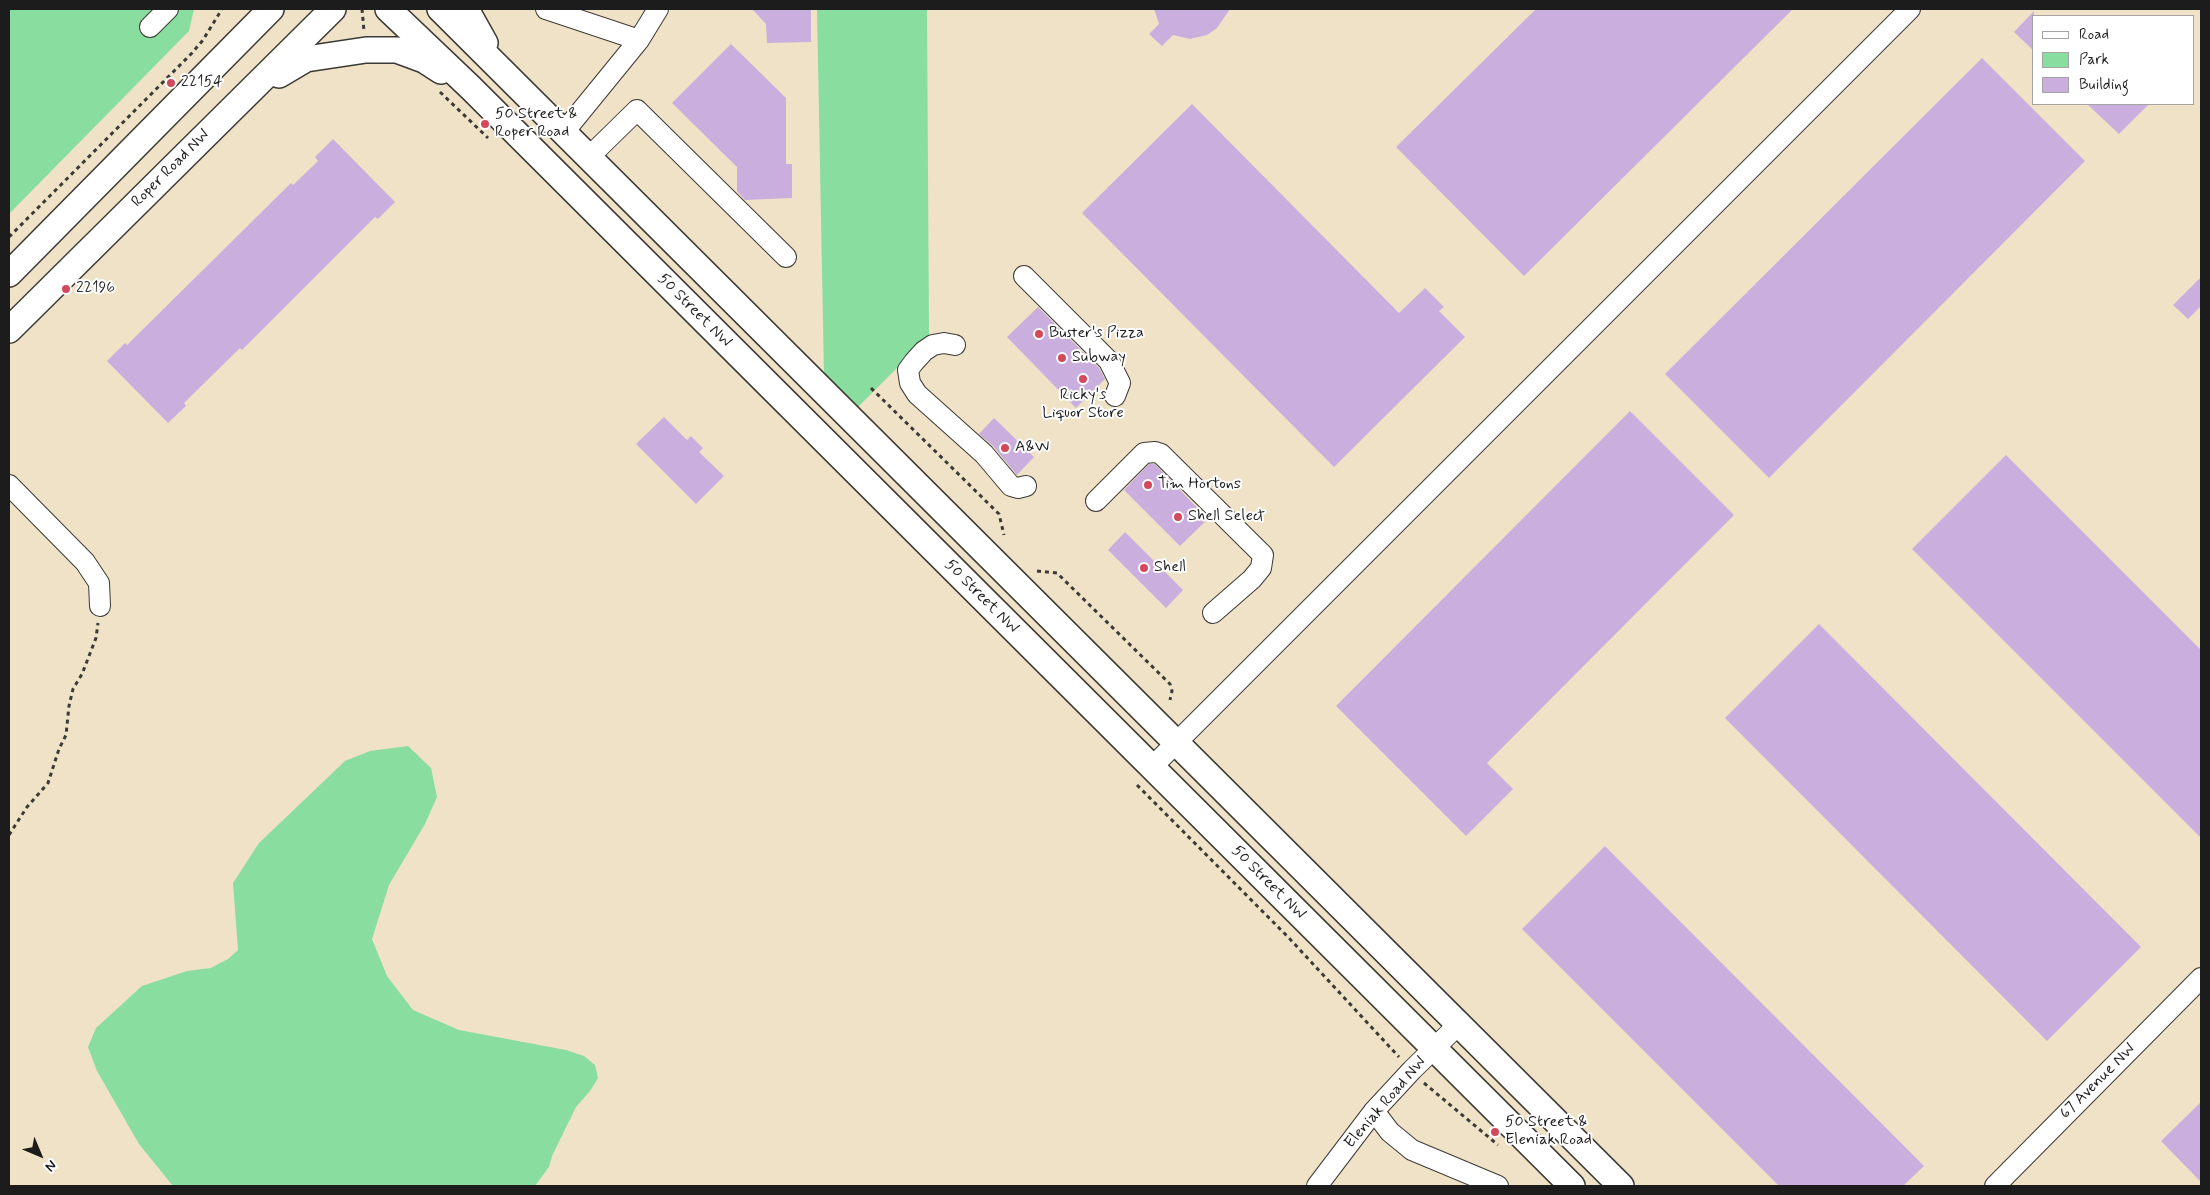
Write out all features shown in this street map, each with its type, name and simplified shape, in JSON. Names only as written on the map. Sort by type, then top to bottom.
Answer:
[{"type":"main road","points":[[210,68],[243,9]]},
{"type":"main road","points":[[9,274],[210,68],[271,9]]},
{"type":"main road","name":"Roper Road NW","points":[[9,330],[333,9]]},
{"type":"main road","name":"50 Street NW","points":[[388,9],[471,88],[1572,1186]]},
{"type":"main road","points":[[440,9],[1621,1186]]},
{"type":"main road","points":[[466,9],[499,67]]},
{"type":"main road","points":[[246,94],[306,58],[366,50],[397,50],[424,60],[471,88]]},
{"type":"street","points":[[150,27],[168,9]]},
{"type":"street","points":[[546,9],[639,40]]},
{"type":"street","points":[[564,132],[639,40],[658,9]]},
{"type":"street","points":[[1152,767],[1910,9]]},
{"type":"street","points":[[589,157],[637,110],[786,257]]},
{"type":"street","points":[[1024,276],[1108,361],[1120,383],[1115,396]]},
{"type":"street","points":[[956,346],[944,343],[924,351],[908,370],[910,383],[917,394],[984,454],[1012,486],[1018,488],[1026,486]]},
{"type":"street","points":[[1096,501],[1144,452],[1155,452],[1167,460],[1263,555],[1261,568],[1252,579],[1213,614]]},
{"type":"street","points":[[9,485],[85,562],[99,583],[100,606]]},
{"type":"street","name":"67 Avenue NW","points":[[1995,1186],[2201,978]]},
{"type":"street","name":"Eleniak Road NW","points":[[1317,1186],[1374,1111],[1433,1048],[1459,1024]]},
{"type":"street","points":[[1374,1111],[1390,1132],[1412,1150],[1498,1186]]},
{"type":"path","points":[[9,238],[192,53],[203,40],[222,9]]},
{"type":"path","points":[[362,9],[364,34]]},
{"type":"path","points":[[871,388],[998,514],[1004,535]]},
{"type":"path","points":[[1036,571],[1057,573],[1170,684],[1172,691],[1170,700]]},
{"type":"path","points":[[9,834],[27,807],[48,783],[59,749],[66,735],[73,690],[82,674],[96,638],[100,606]]},
{"type":"path","points":[[1428,1087],[1506,1150]]},
{"type":"green space","points":[[9,9],[194,9],[189,31],[9,214]]},
{"type":"green space","points":[[817,9],[927,9],[929,336],[857,408],[824,375]]},
{"type":"green space","points":[[408,746],[431,768],[437,797],[425,824],[389,885],[372,939],[387,976],[413,1010],[459,1030],[566,1050],[584,1056],[595,1065],[598,1078],[576,1107],[552,1156],[549,1167],[535,1186],[173,1186],[139,1144],[97,1071],[88,1047],[96,1028],[142,986],[187,971],[211,968],[228,959],[238,950],[233,883],[259,843],[345,761],[370,751]]},
{"type":"building","points":[[752,9],[811,9],[811,42],[767,43],[766,24]]},
{"type":"building","points":[[1154,9],[1230,9],[1217,28],[1207,35],[1190,39],[1173,35],[1162,46],[1149,34],[1159,24]]},
{"type":"building","points":[[1536,9],[1793,9],[1524,276],[1396,147]]},
{"type":"building","points":[[2034,11],[2034,15],[2032,15],[2032,49],[2014,32]]},
{"type":"building","points":[[731,44],[786,98],[786,164],[792,164],[792,198],[745,200],[737,191],[737,167],[672,103]]},
{"type":"building","points":[[1982,58],[2085,161],[1769,478],[1665,374]]},
{"type":"building","points":[[1192,104],[1399,313],[1425,288],[1444,307],[1439,311],[1465,337],[1334,467],[1082,213]]},
{"type":"building","points":[[2088,105],[2148,105],[2119,134]]},
{"type":"building","points":[[333,139],[395,202],[378,219],[375,217],[242,350],[240,348],[184,403],[186,406],[168,423],[107,361],[125,343],[127,345],[291,183],[293,185],[318,161],[315,157]]},
{"type":"building","points":[[2201,277],[2201,306],[2188,319],[2173,305]]},
{"type":"building","points":[[1038,307],[1099,368],[1105,379],[1076,408],[1007,337]]},
{"type":"building","points":[[1630,411],[1734,515],[1487,763],[1513,789],[1466,836],[1336,706]]},
{"type":"building","points":[[664,417],[687,440],[691,436],[703,448],[699,452],[724,476],[696,504],[636,444]]},
{"type":"building","name":"A&W","points":[[994,418],[1034,457],[1017,475],[993,446],[979,434]]},
{"type":"building","points":[[2006,455],[2201,650],[2201,838],[1912,549]]},
{"type":"building","points":[[1149,464],[1155,464],[1208,519],[1180,546],[1124,490]]},
{"type":"building","name":"Shell","points":[[1125,532],[1183,590],[1166,608],[1108,550]]},
{"type":"building","points":[[1819,624],[2141,947],[2047,1041],[1725,718]]},
{"type":"building","points":[[1605,846],[1924,1166],[1903,1186],[1779,1186],[1522,929]]},
{"type":"building","points":[[2201,1102],[2201,1182],[2161,1141]]},
{"type":"place","name":"22154","points":[[171,83]]},
{"type":"place","name":"50 Street & Roper Road","points":[[485,124]]},
{"type":"place","name":"22196","points":[[66,289]]},
{"type":"place","name":"Buster's Pizza","points":[[1039,334]]},
{"type":"place","name":"Subway","points":[[1062,358]]},
{"type":"place","name":"Ricky's Liquor Store","points":[[1083,379]]},
{"type":"place","name":"A&W","points":[[1005,448]]},
{"type":"place","name":"Tim Hortons","points":[[1148,485]]},
{"type":"place","name":"Shell Select","points":[[1178,517]]},
{"type":"place","name":"Shell","points":[[1144,568]]},
{"type":"place","name":"50 Street & Eleniak Road","points":[[1495,1132]]}]
